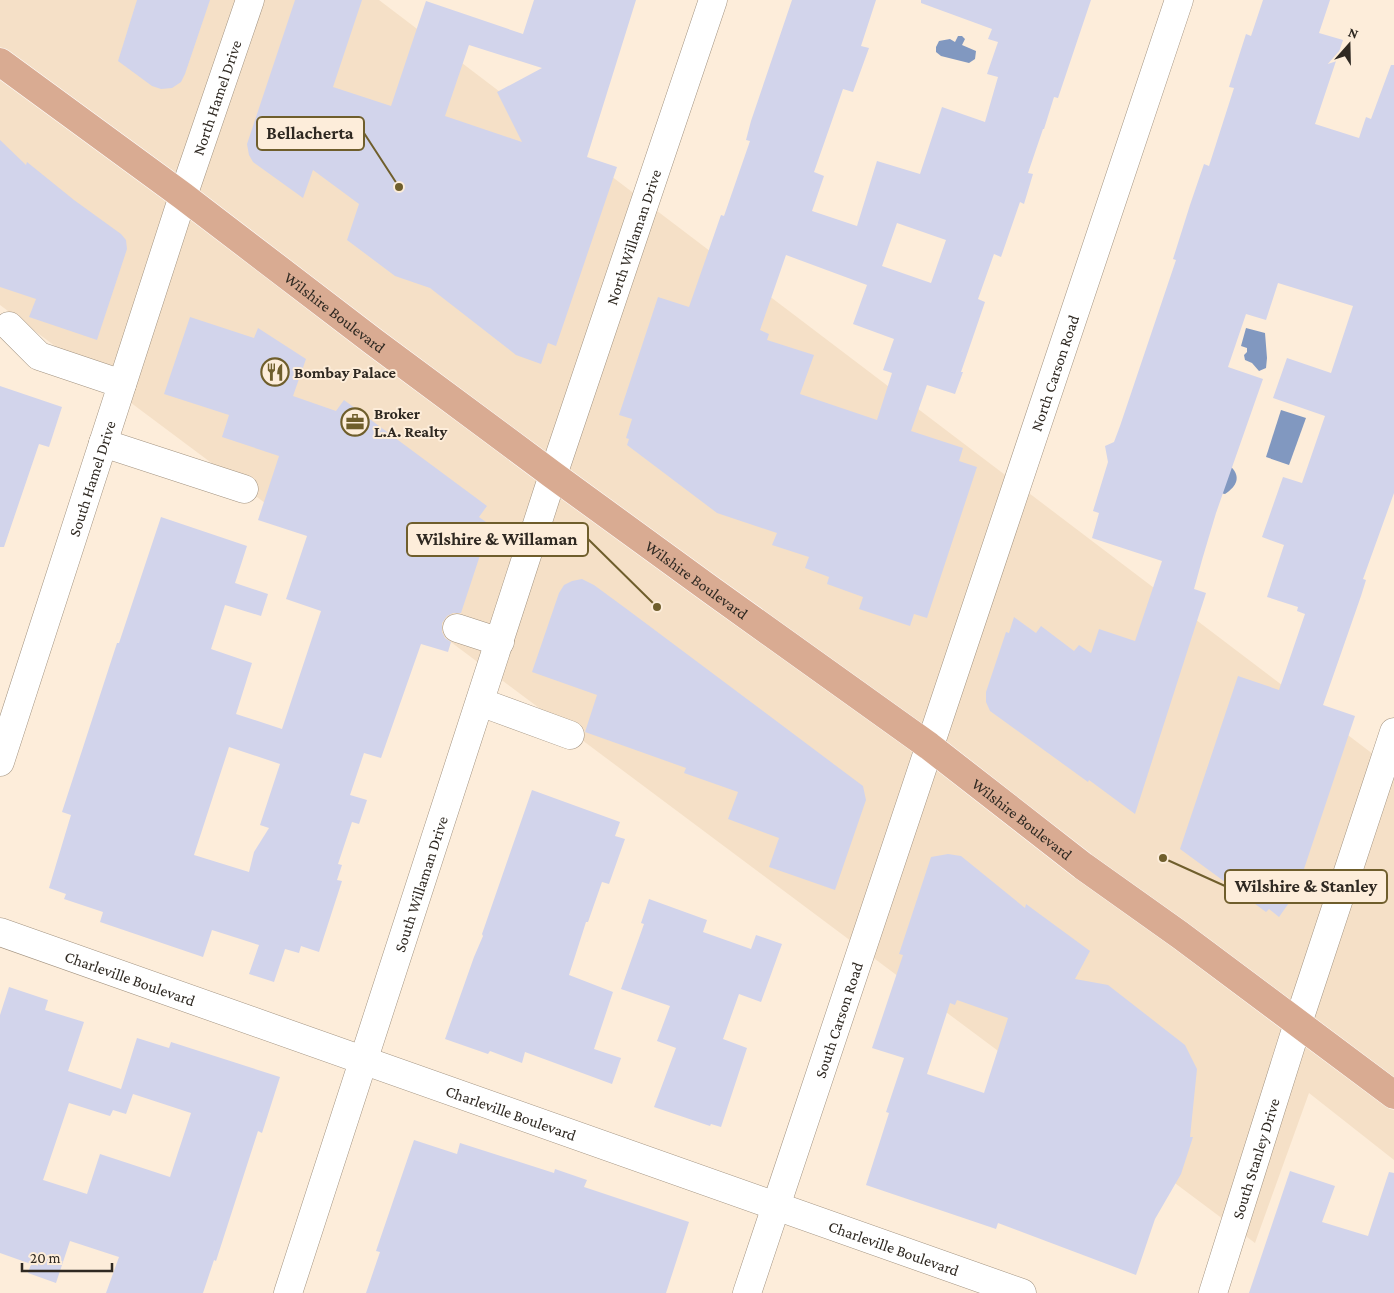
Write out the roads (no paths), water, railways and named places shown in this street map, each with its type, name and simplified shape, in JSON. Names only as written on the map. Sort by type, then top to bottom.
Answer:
[{"type":"main road","name":"Wilshire Boulevard","points":[[0,62],[183,196],[374,342],[554,475],[929,746],[1083,866],[1180,935],[1394,1095]]},
{"type":"street","name":"North Hamel Drive","points":[[183,196],[250,0]]},
{"type":"street","name":"North Willaman Drive","points":[[554,475],[714,0]]},
{"type":"street","name":"North Carson Road","points":[[929,746],[1179,0]]},
{"type":"street","name":"South Hamel Drive","points":[[0,762],[183,196]]},
{"type":"street","points":[[8,326],[39,356],[122,384]]},
{"type":"street","points":[[103,443],[244,489]]},
{"type":"street","name":"South Willaman Drive","points":[[288,1293],[554,475]]},
{"type":"street","points":[[456,628],[500,642]]},
{"type":"street","points":[[480,702],[570,735]]},
{"type":"street","name":"South Stanley Drive","points":[[1213,1293],[1298,1023],[1394,732]]},
{"type":"street","name":"South Carson Road","points":[[748,1293],[929,746]]},
{"type":"street","name":"Charleville Boulevard","points":[[0,932],[1022,1293]]},
{"type":"water","points":[[958,36],[962,36],[965,39],[962,45],[976,51],[975,59],[969,63],[941,56],[936,52],[939,41],[950,39],[955,42]]},
{"type":"water","points":[[1246,328],[1265,333],[1266,368],[1259,371],[1252,363],[1245,360],[1244,355],[1247,352],[1247,348],[1241,346]]},
{"type":"water","points":[[1281,410],[1306,418],[1289,465],[1266,457]]},
{"type":"water","points":[[1229,465],[1236,473],[1236,481],[1233,488],[1225,494],[1220,493]]},
{"type":"place","name":"Bellacherta","points":[[399,187]]},
{"type":"place","name":"Bombay Palace","points":[[275,372]]},
{"type":"place","name":"Broker L.A. Realty","points":[[355,422]]},
{"type":"place","name":"Wilshire & Willaman","points":[[657,607]]},
{"type":"place","name":"Wilshire & Stanley","points":[[1163,858]]}]
